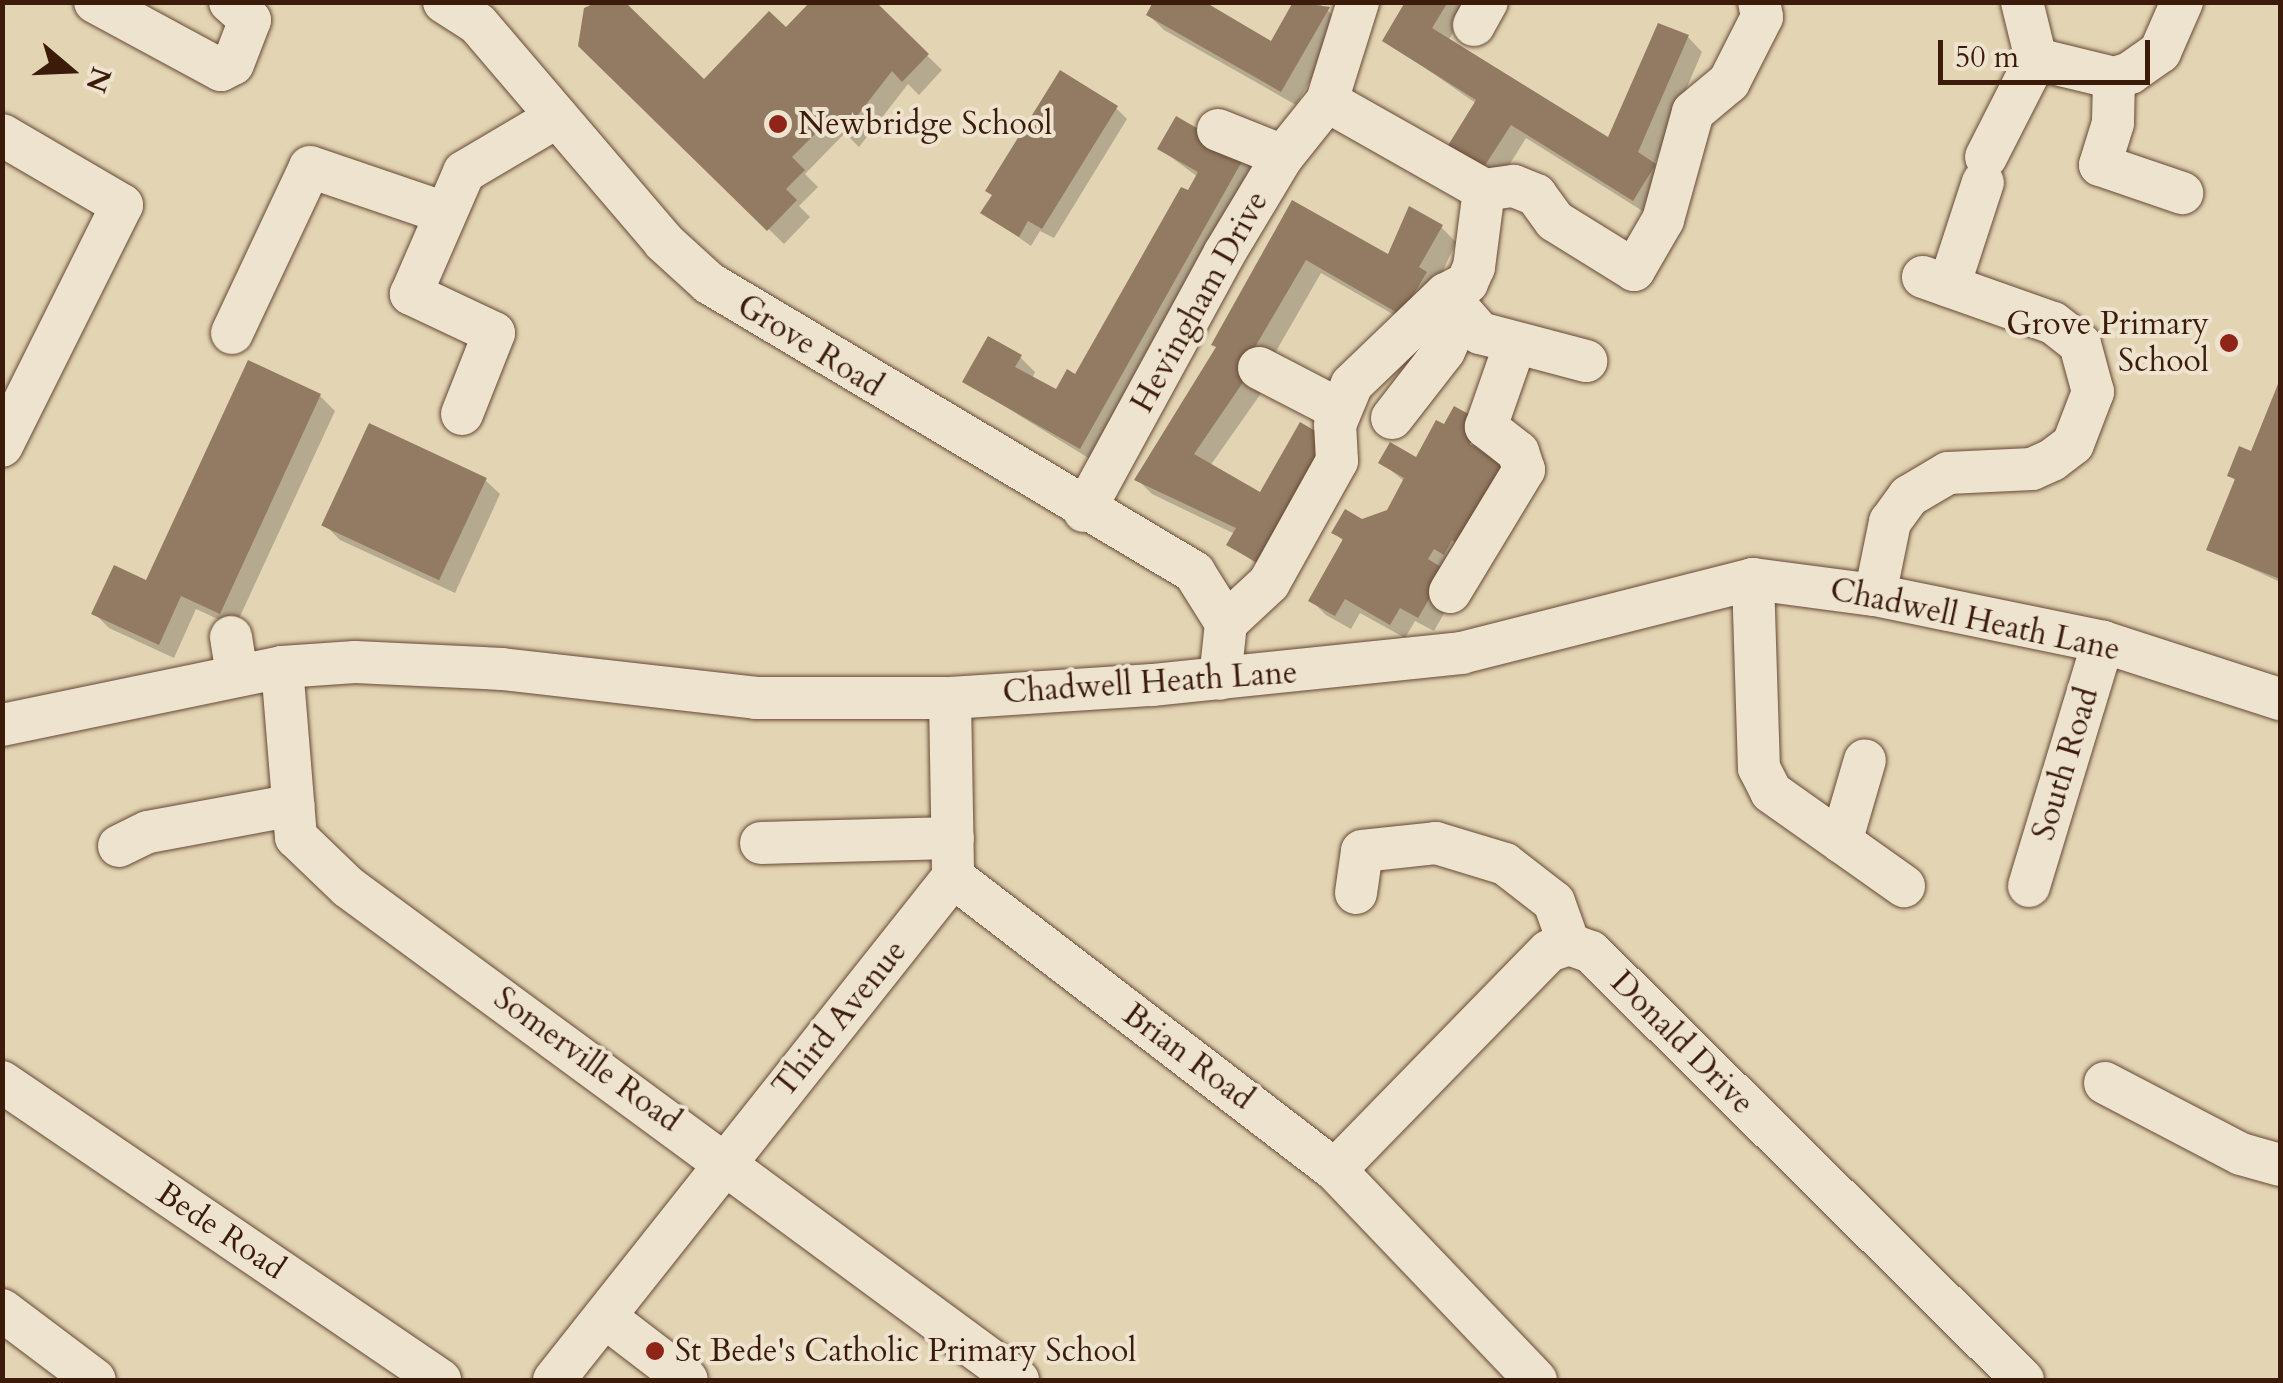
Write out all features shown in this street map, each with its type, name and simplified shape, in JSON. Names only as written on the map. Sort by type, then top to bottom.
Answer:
[{"type":"street","points":[[95,2],[220,70],[234,64],[250,20],[230,2]]},
{"type":"street","points":[[1358,2],[1327,101],[1484,190],[1514,186],[1536,195],[1555,222],[1634,270],[1663,220],[1693,112],[1729,82],[1762,16],[1759,2]]},
{"type":"street","points":[[1875,596],[1890,522],[1909,496],[1948,473],[2032,469],[2052,460],[2073,444],[2092,392],[2080,344],[2054,323],[1936,281],[2036,59],[2022,2]]},
{"type":"street","points":[[2036,59],[2114,78],[2160,52],[2182,2]]},
{"type":"street","name":"Grove Road","points":[[473,10],[557,117],[664,242],[710,283],[876,370],[1084,511],[1194,572],[1226,623]]},
{"type":"street","points":[[2114,78],[2113,123],[2100,165],[2182,193]]},
{"type":"street","name":"Hevingham Drive","points":[[1084,511],[1283,156],[1327,101]]},
{"type":"street","points":[[462,414],[494,333],[411,294],[442,212],[464,172],[557,117]]},
{"type":"street","points":[[1218,130],[1283,156]]},
{"type":"street","points":[[2,135],[122,205],[2,446]]},
{"type":"street","points":[[232,333],[310,167],[442,212]]},
{"type":"street","points":[[1220,679],[1226,623],[1269,583],[1337,461],[1340,410],[1352,384],[1453,305],[1468,283],[1474,268],[1484,190]]},
{"type":"street","points":[[1453,305],[1480,333],[1586,361]]},
{"type":"street","points":[[1392,418],[1444,351],[1453,305]]},
{"type":"street","points":[[1450,592],[1524,470],[1518,452],[1486,427],[1515,344]]},
{"type":"street","points":[[1259,368],[1340,410]]},
{"type":"street","points":[[1752,579],[1759,768],[1771,792],[1904,886]]},
{"type":"street","name":"Chadwell Heath Lane","points":[[2,725],[234,656],[282,667],[413,661],[756,698],[950,698],[1220,679],[1460,653],[1752,579],[1875,596],[2103,642],[2280,700]]},
{"type":"street","name":"South Road","points":[[2029,886],[2103,642]]},
{"type":"street","name":"Somerville Road","points":[[282,667],[296,837],[348,887],[727,1161],[1018,1380]]},
{"type":"street","points":[[761,844],[953,858],[950,698]]},
{"type":"street","points":[[1841,842],[1865,760]]},
{"type":"street","points":[[119,846],[148,832],[294,805]]},
{"type":"street","points":[[1336,1170],[1548,950],[1568,944],[1554,902],[1505,864],[1436,843],[1362,852],[1356,894]]},
{"type":"street","name":"Third Avenue","points":[[554,1380],[727,1161],[953,858]]},
{"type":"street","name":"Brian Road","points":[[953,858],[1336,1170],[1536,1380]]},
{"type":"street","name":"Donald Drive","points":[[1568,944],[1590,952],[2023,1380]]},
{"type":"street","name":"Bede Road","points":[[2,1082],[440,1380]]},
{"type":"street","points":[[2105,1083],[2240,1154],[2280,1165]]},
{"type":"street","points":[[2,1310],[95,1380]]},
{"type":"street","points":[[604,1318],[686,1380]]},
{"type":"building","points":[[597,2],[626,3],[704,79],[769,11],[786,27],[810,2],[876,2],[929,54],[902,82],[892,71],[843,134],[829,120],[792,157],[805,170],[786,189],[797,200],[767,231],[578,46],[584,8]]},
{"type":"building","points":[[1153,2],[1205,2],[1271,41],[1293,2],[1330,7],[1281,92],[1146,15]]},
{"type":"building","points":[[1405,2],[1448,2],[1432,28],[1608,137],[1658,23],[1689,35],[1638,152],[1656,164],[1633,201],[1511,125],[1482,170],[1447,147],[1476,100],[1382,41]]},
{"type":"building","points":[[1060,70],[1118,106],[1042,229],[1028,221],[1019,237],[980,213],[992,195],[985,191]]},
{"type":"building","points":[[1176,116],[1245,156],[1080,449],[962,382],[988,336],[1022,355],[1015,367],[1056,389],[1067,369],[1075,374],[1181,187],[1188,190],[1198,172],[1157,149]]},
{"type":"building","points":[[1292,200],[1388,254],[1409,206],[1443,225],[1419,267],[1427,272],[1401,315],[1306,260],[1241,371],[1248,375],[1194,454],[1260,492],[1300,422],[1334,442],[1263,566],[1226,545],[1236,528],[1134,480],[1216,347],[1211,345]]},
{"type":"building","points":[[248,360],[321,394],[220,614],[181,596],[159,645],[91,614],[114,565],[146,580]]},
{"type":"building","name":"Grove Primary School","points":[[2280,379],[2280,579],[2206,550],[2235,479],[2227,476],[2239,446],[2251,451]]},
{"type":"building","points":[[1454,406],[1483,422],[1470,444],[1515,470],[1469,550],[1452,540],[1444,555],[1434,549],[1428,559],[1446,570],[1418,618],[1400,608],[1390,625],[1345,599],[1335,616],[1308,601],[1343,539],[1331,533],[1345,509],[1362,519],[1387,510],[1404,478],[1378,463],[1390,442],[1416,457],[1436,420],[1444,424]]},
{"type":"building","points":[[369,423],[487,478],[439,580],[321,525]]},
{"type":"place","name":"Newbridge School","points":[[778,124]]},
{"type":"place","name":"Grove Primary School","points":[[2229,343]]},
{"type":"place","name":"St Bede's Catholic Primary School","points":[[655,1351]]}]
